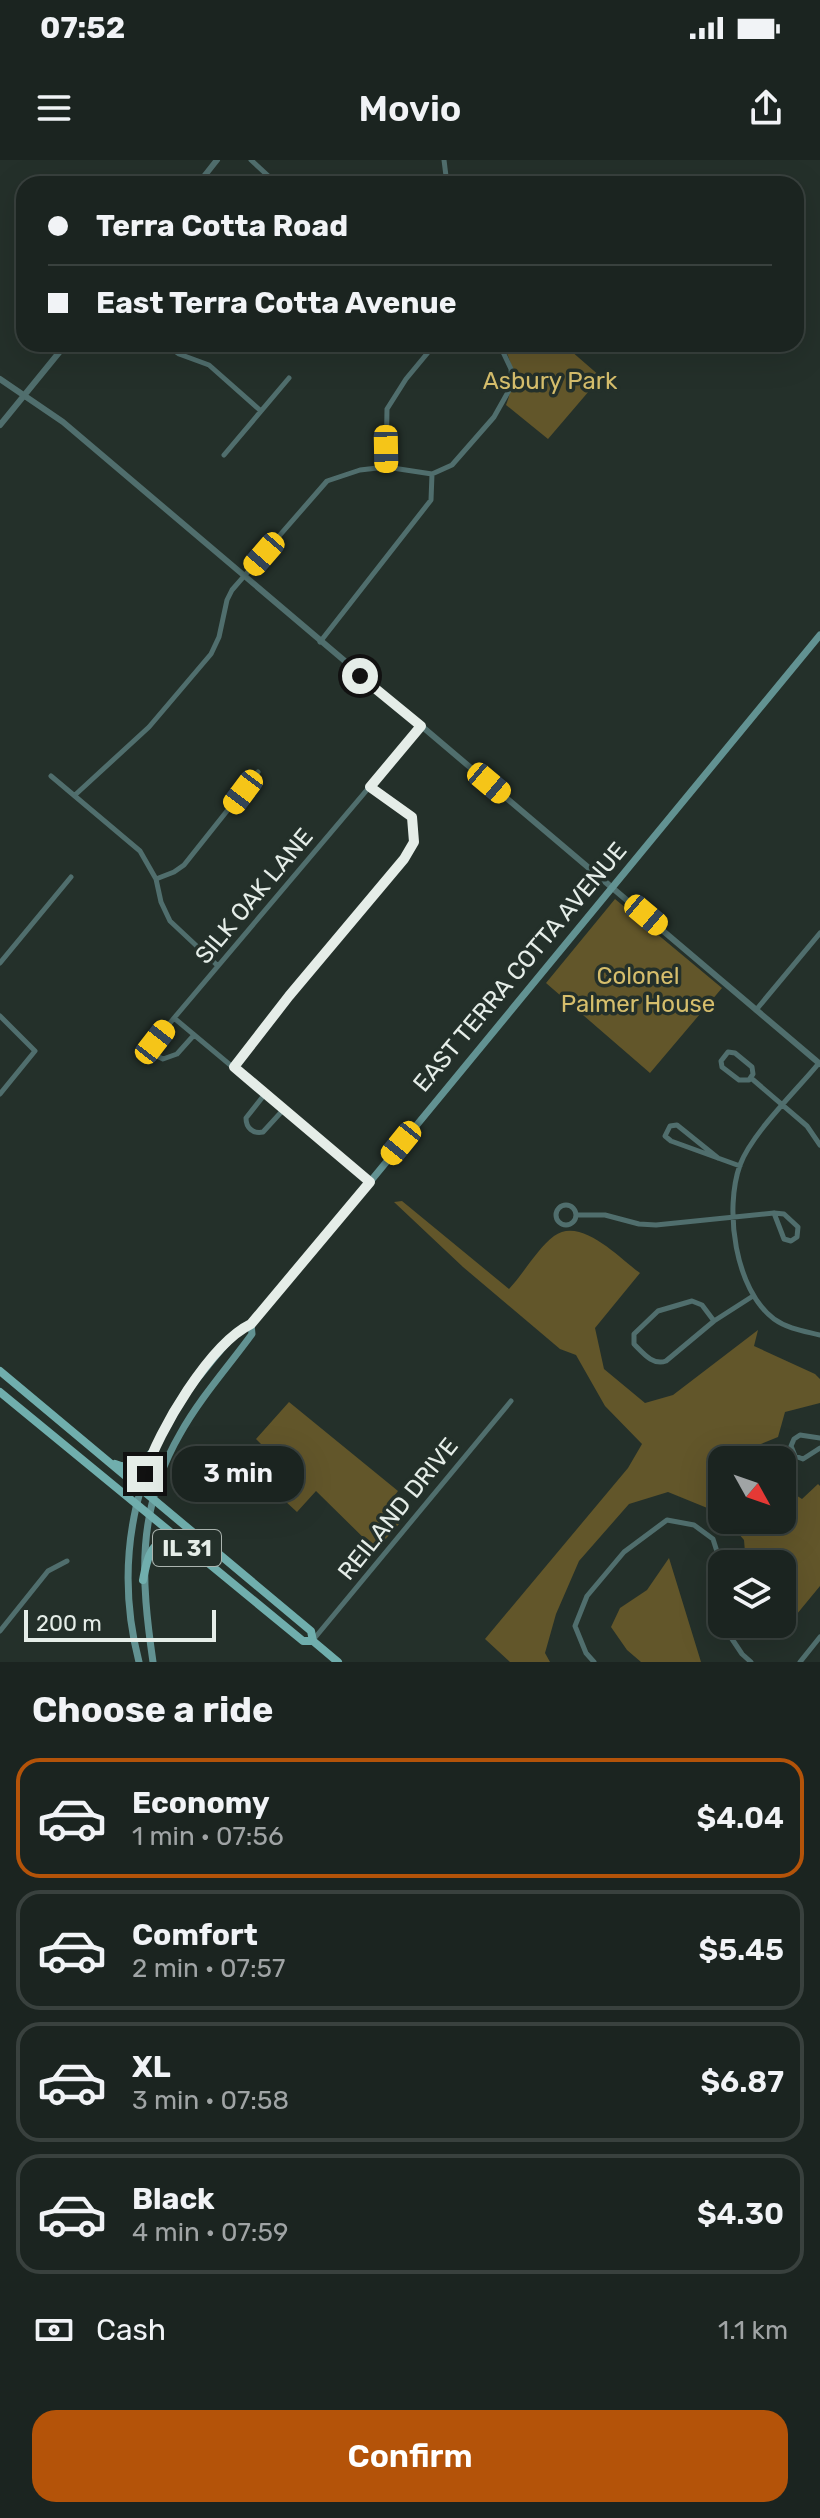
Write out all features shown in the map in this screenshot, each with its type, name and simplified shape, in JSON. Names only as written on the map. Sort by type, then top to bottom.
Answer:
[{"type":"main road","name":"EAST TERRA COTTA AVENUE","points":[[139,1662],[132,1636],[127,1569],[136,1504],[153,1452],[171,1415],[221,1349],[242,1328],[251,1324],[370,1182],[820,635]]},
{"type":"main road","name":"EAST TERRA COTTA AVENUE","points":[[153,1662],[143,1580],[148,1515],[179,1434],[252,1334],[251,1324]]},
{"type":"main road","name":"IL 31","points":[[0,1371],[311,1631],[313,1641],[338,1662]]},
{"type":"main road","name":"IL 31","points":[[0,1392],[239,1591],[303,1641],[313,1641]]},
{"type":"main road","points":[[109,1462],[128,1467],[141,1462],[153,1452]]},
{"type":"main road","points":[[143,1580],[149,1557],[159,1541],[171,1541],[188,1549]]},
{"type":"street","points":[[204,176],[217,160]]},
{"type":"street","points":[[251,160],[268,176]]},
{"type":"street","points":[[0,425],[60,352]]},
{"type":"street","points":[[176,352],[209,365],[261,411]]},
{"type":"street","points":[[386,467],[387,409],[428,352]]},
{"type":"street","points":[[75,795],[149,727],[211,654],[219,637],[227,600],[327,481],[360,470],[386,467],[432,474],[452,465],[467,450],[506,400],[512,385],[511,369],[503,352]]},
{"type":"street","points":[[224,455],[289,378]]},
{"type":"street","points":[[0,379],[63,422],[819,1064],[755,1138],[740,1166],[732,1217],[744,1274],[753,1296],[779,1322],[820,1335]]},
{"type":"street","points":[[320,642],[431,500],[432,474]]},
{"type":"street","name":"SILK OAK LANE","points":[[194,1035],[177,1054],[163,1059],[155,1055],[155,1042],[174,1018],[421,726]]},
{"type":"street","points":[[156,879],[184,865],[258,772]]},
{"type":"street","points":[[51,776],[146,858],[170,921],[218,966]]},
{"type":"street","points":[[234,1067],[404,859],[414,842],[412,817],[370,787]]},
{"type":"street","points":[[0,963],[71,877]]},
{"type":"street","points":[[756,1010],[820,933]]},
{"type":"street","points":[[0,1016],[35,1051],[0,1094]]},
{"type":"street","points":[[174,1018],[370,1182]]},
{"type":"street","points":[[730,1051],[735,1053],[752,1067],[751,1078],[739,1080],[722,1067],[723,1057],[730,1051]]},
{"type":"street","points":[[751,1078],[807,1126],[820,1145]]},
{"type":"street","points":[[265,1094],[246,1118],[251,1130],[263,1132],[284,1109]]},
{"type":"street","points":[[718,1158],[677,1125],[670,1126],[666,1131],[665,1136],[671,1141],[740,1166]]},
{"type":"street","points":[[566,1204],[574,1209],[576,1215],[573,1222],[567,1225],[560,1223],[556,1215],[560,1206],[566,1204]]},
{"type":"street","points":[[576,1215],[616,1217],[639,1224],[774,1213],[784,1214],[796,1225],[799,1230],[797,1237],[791,1241],[784,1239],[774,1213]]},
{"type":"street","points":[[714,1321],[702,1305],[692,1301],[655,1313],[634,1334],[633,1341],[653,1361],[664,1362],[714,1321],[753,1296]]},
{"type":"street","name":"REILAND DRIVE","points":[[313,1641],[511,1401]]},
{"type":"street","points":[[820,1438],[798,1436],[791,1449],[795,1456],[803,1459],[820,1448]]},
{"type":"street","points":[[594,1662],[586,1653],[575,1626],[587,1596],[624,1552],[667,1520],[694,1525],[713,1539],[716,1550]]},
{"type":"street","points":[[0,1631],[48,1571],[67,1561]]},
{"type":"street","points":[[800,1662],[820,1637]]},
{"type":"street","points":[[732,1638],[751,1662]]},
{"type":"green space","name":"Asbury Park","points":[[506,352],[572,352],[601,377],[548,439],[506,405],[512,374]]},
{"type":"green space","name":"Colonel Palmer House","points":[[615,899],[722,988],[650,1073],[546,983]]},
{"type":"green space","points":[[402,1201],[509,1289],[548,1241],[565,1231],[588,1235],[611,1249],[640,1273],[595,1328],[604,1369],[645,1403],[673,1395],[758,1330],[754,1346],[820,1379],[820,1403],[785,1412],[778,1437],[760,1446],[708,1446],[708,1508],[668,1492],[629,1504],[579,1561],[556,1614],[545,1653],[550,1662],[510,1662],[485,1639],[628,1468],[642,1444],[605,1406],[576,1355],[560,1349],[463,1267],[394,1202]]},
{"type":"green space","points":[[289,1402],[398,1491],[382,1512],[399,1524],[376,1550],[316,1491],[297,1512],[284,1500],[298,1481],[256,1439]]},
{"type":"green space","points":[[818,1484],[820,1486],[820,1586],[796,1615],[796,1550],[745,1550],[744,1540],[739,1534],[796,1534],[796,1495],[802,1499]]},
{"type":"green space","points":[[669,1558],[701,1662],[641,1662],[627,1650],[611,1627],[620,1608],[647,1590]]},
{"type":"route","points":[[145,1474],[171,1415],[193,1383],[221,1349],[242,1328],[251,1324],[370,1182],[234,1067],[404,859],[414,842],[412,817],[370,787],[421,726],[360,676]]}]
